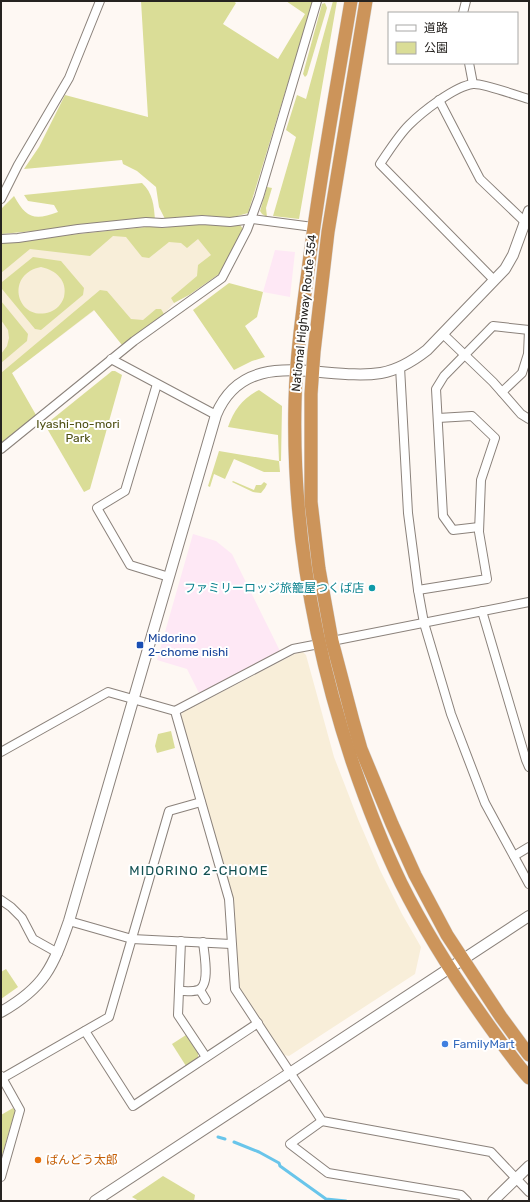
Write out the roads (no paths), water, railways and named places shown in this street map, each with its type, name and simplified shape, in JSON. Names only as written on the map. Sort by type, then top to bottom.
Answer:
[{"type":"highway","name":"National Highway Route 354","points":[[351,1],[313,227],[296,371],[295,402],[298,501],[307,573],[326,642],[361,749],[415,875],[447,935],[462,959],[501,1017],[529,1055]]},
{"type":"highway","name":"National Highway Route 354","points":[[366,1],[328,232],[311,394],[312,502],[326,642],[340,723],[362,788],[400,882],[449,968],[494,1033],[529,1078]]},
{"type":"street","points":[[1,199],[18,165],[69,78],[100,1]]},
{"type":"street","points":[[1,450],[134,341],[222,278],[252,219],[317,1]]},
{"type":"street","points":[[463,12],[466,1]]},
{"type":"street","points":[[469,64],[473,84]]},
{"type":"street","points":[[494,280],[380,164],[409,125],[439,100],[454,91],[473,84],[529,99]]},
{"type":"street","points":[[439,100],[480,179],[525,222]]},
{"type":"street","points":[[1,1012],[18,1002],[39,984],[58,953],[69,921],[133,698],[216,415],[220,406],[230,392],[246,379],[263,373],[313,371],[365,374],[379,373],[400,367],[421,355],[443,334],[509,263],[529,211]]},
{"type":"street","points":[[1,238],[18,238],[78,229],[146,222],[162,223],[202,220],[230,222],[252,219],[313,227]]},
{"type":"street","points":[[479,527],[453,530],[443,516],[436,389],[444,376],[493,326],[529,330],[528,354],[522,373],[502,392]]},
{"type":"street","points":[[443,334],[502,392],[521,414],[529,419]]},
{"type":"street","points":[[111,359],[216,415]]},
{"type":"street","points":[[400,367],[408,513],[424,624],[451,714],[486,803],[529,884]]},
{"type":"street","points":[[157,384],[125,491],[97,508],[130,565],[169,577]]},
{"type":"street","points":[[418,590],[487,579],[479,532],[481,480],[496,438],[472,416],[438,418]]},
{"type":"street","points":[[1,752],[108,692],[174,711],[294,649],[529,602]]},
{"type":"street","points":[[482,611],[529,767]]},
{"type":"street","points":[[174,711],[228,899],[235,988],[322,1121]]},
{"type":"street","points":[[1,1177],[20,1110],[1,1078],[110,1017],[169,811],[201,802]]},
{"type":"street","points":[[514,856],[529,847]]},
{"type":"street","points":[[1,900],[22,918],[33,939],[58,953]]},
{"type":"street","points":[[95,1201],[529,916]]},
{"type":"street","points":[[69,921],[132,939],[231,944]]},
{"type":"street","points":[[181,941],[178,1015],[206,1057]]},
{"type":"street","points":[[200,990],[206,977],[204,942]]},
{"type":"street","points":[[179,991],[200,990]]},
{"type":"street","points":[[200,990],[206,1000]]},
{"type":"street","points":[[85,1032],[133,1106],[258,1024]]},
{"type":"street","points":[[467,1201],[461,1195],[328,1173],[290,1144],[322,1121],[491,1152],[529,1192]]},
{"type":"street","points":[[493,1201],[529,1166]]},
{"type":"waterway","points":[[218,1137],[225,1139]]},
{"type":"waterway","points":[[234,1142],[259,1152],[279,1163],[280,1166],[326,1199],[346,1201]]},
{"type":"place","name":"ファミリーロッジ旅籠屋つくば店","points":[[372,588]]},
{"type":"place","name":"Midorino 2-chome nishi","points":[[140,645]]},
{"type":"place","name":"FamilyMart","points":[[445,1044]]},
{"type":"place","name":"ばんどう太郎","points":[[38,1160]]},
{"type":"district","name":"MIDORINO 2-CHOME","points":[[199,870]]},
{"type":"park label","name":"Iyashi-no-mori Park","points":[[78,431]]}]
